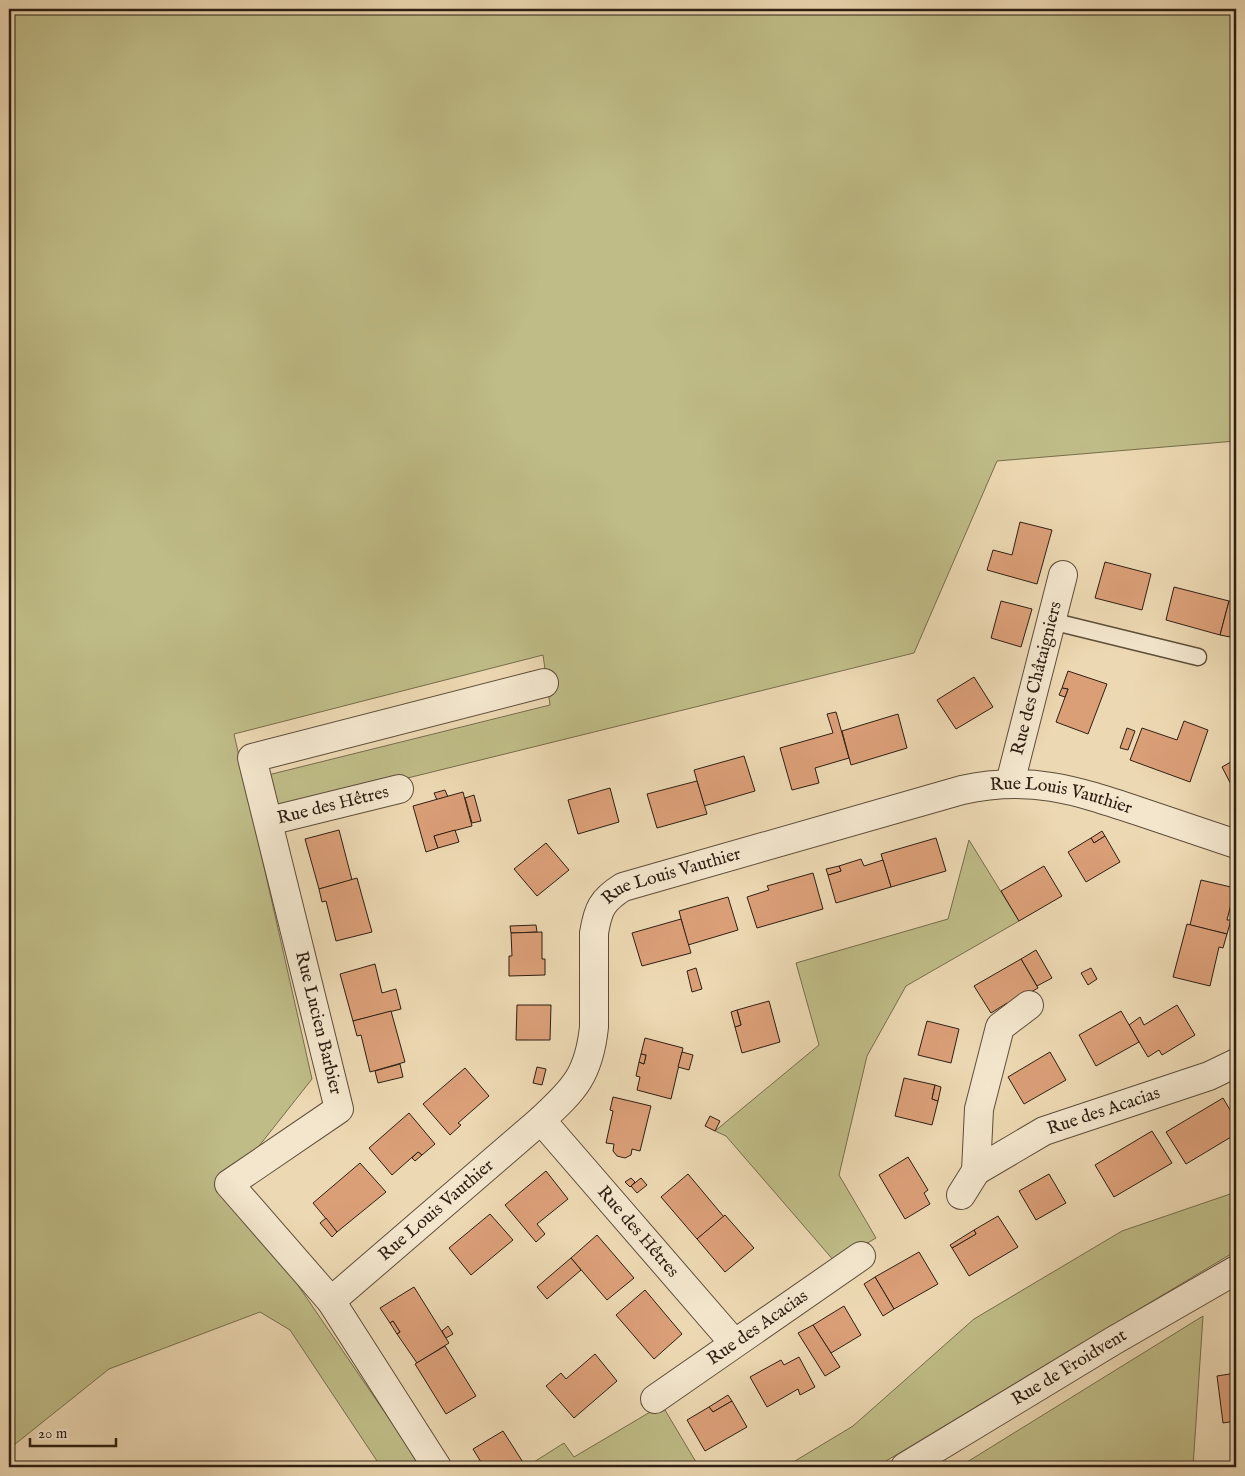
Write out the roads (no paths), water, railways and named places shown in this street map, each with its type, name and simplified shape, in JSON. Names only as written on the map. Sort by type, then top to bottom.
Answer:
[{"type":"street","name":"Rue des Châtaigniers","points":[[1010,783],[1063,575]]},
{"type":"street","name":"Rue Lucien Barbier","points":[[437,1467],[331,1301],[229,1184],[339,1109],[252,758],[544,683]]},
{"type":"street","name":"Rue Louis Vauthier","points":[[331,1301],[541,1120],[574,1088],[587,1064],[591,1051],[594,1027],[594,933],[599,910],[613,894],[633,884],[962,790],[1010,783],[1056,787],[1086,794],[1236,844]]},
{"type":"street","name":"Rue des Hêtres","points":[[269,821],[399,789]]},
{"type":"street","name":"Rue des Acacias","points":[[976,1171],[979,1109],[1000,1027],[1029,1005]]},
{"type":"street","name":"Rue des Acacias","points":[[961,1195],[976,1171],[1044,1131],[1209,1076],[1222,1071],[1235,1058]]},
{"type":"street","name":"Rue des Hêtres","points":[[541,1120],[734,1343]]},
{"type":"street","name":"Rue des Acacias","points":[[655,1399],[861,1256]]},
{"type":"street","name":"Rue de Froidvent","points":[[904,1467],[1113,1341],[1236,1270]]},
{"type":"lane","points":[[1051,621],[1198,658]]}]
